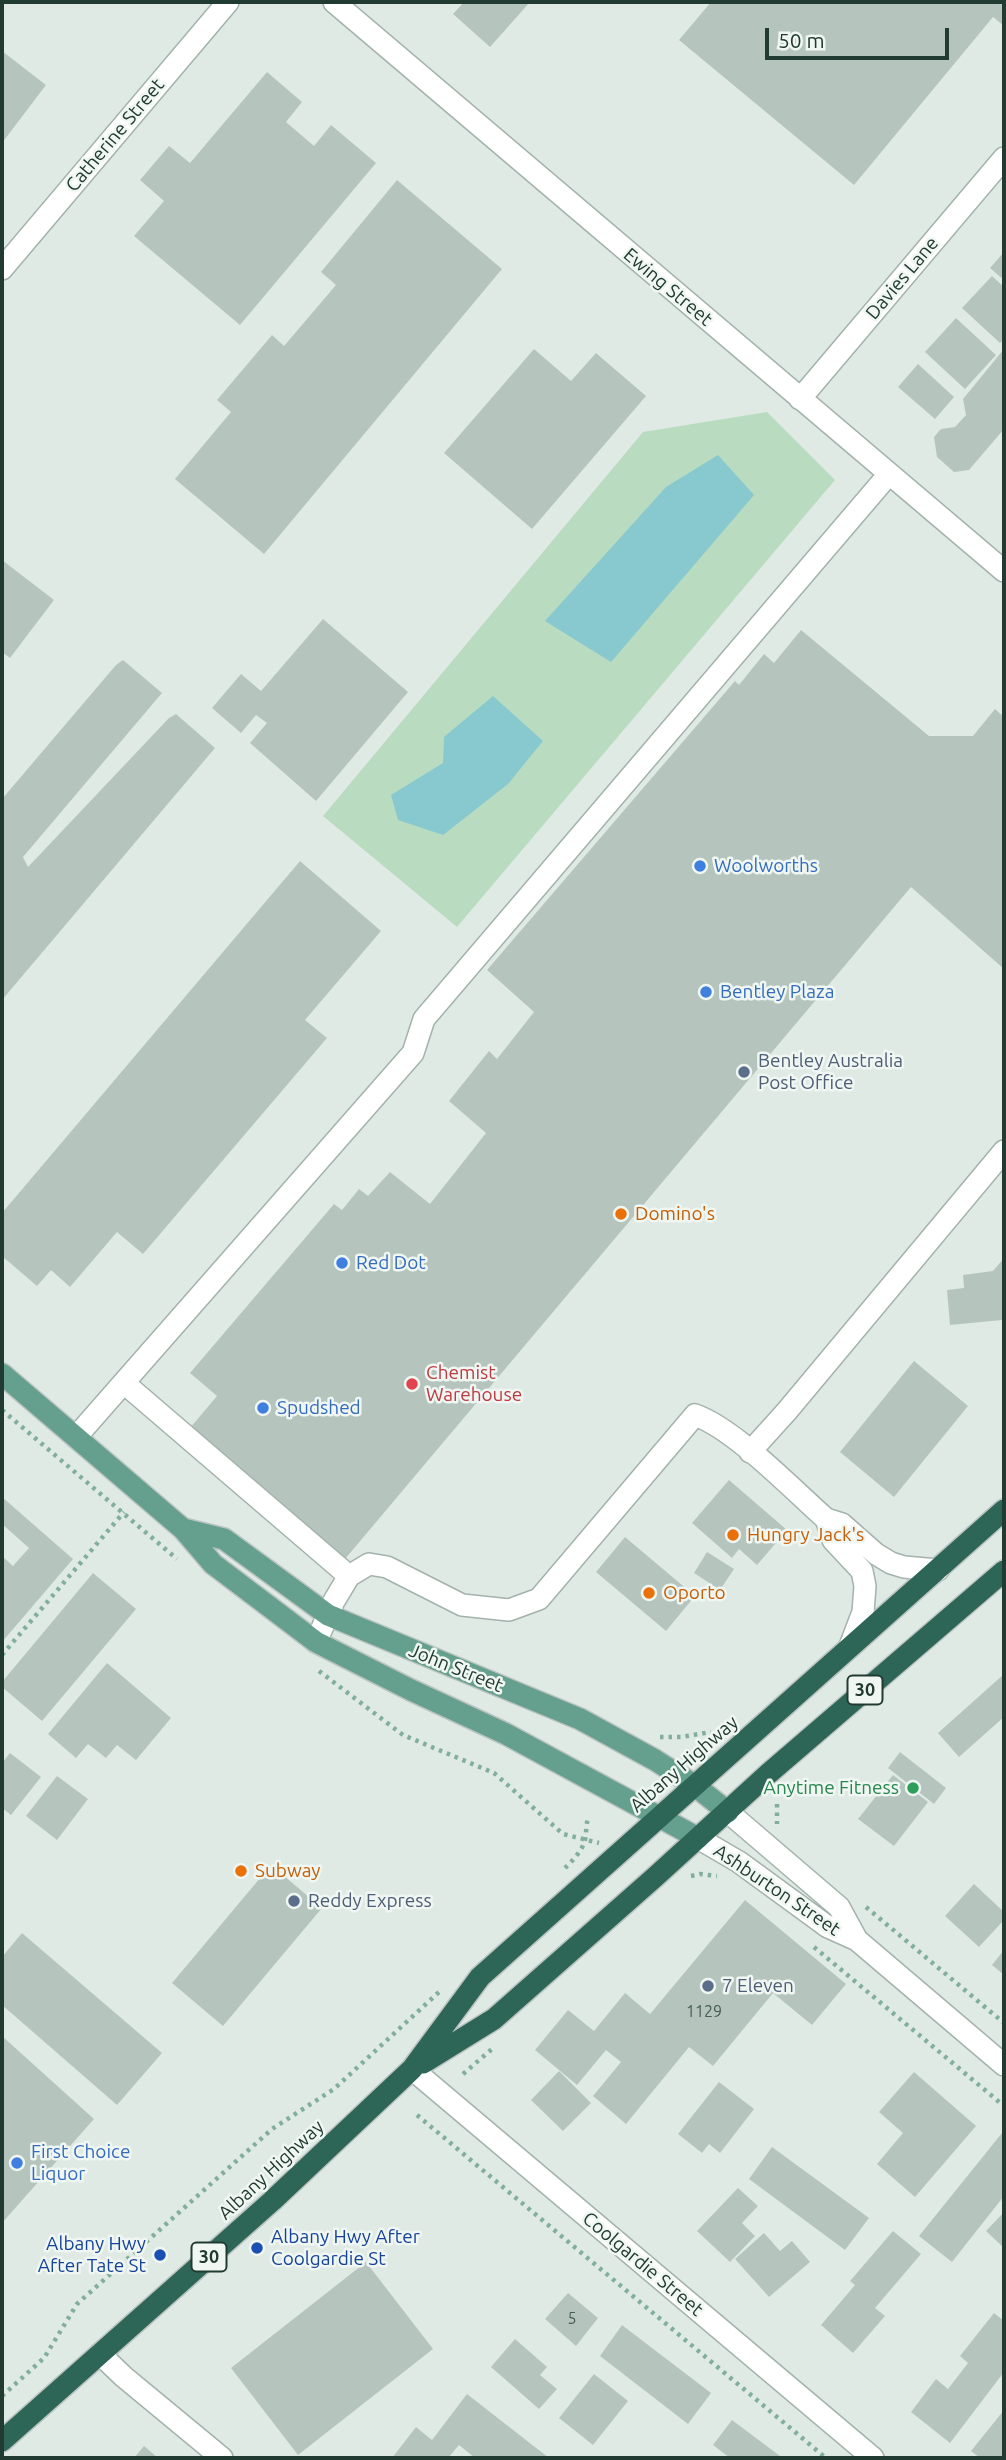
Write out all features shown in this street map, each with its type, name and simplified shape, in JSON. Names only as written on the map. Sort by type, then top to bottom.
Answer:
[{"type":"highway","name":"Albany Highway","points":[[2,2440],[272,2201],[412,2069],[480,1977],[1004,1510]]},
{"type":"highway","name":"Albany Highway","points":[[412,2069],[494,2019],[768,1774],[1004,1571]]},
{"type":"main road","name":"John Street","points":[[2,1374],[183,1529],[213,1564],[316,1642],[506,1734],[698,1838]]},
{"type":"main road","name":"John Street","points":[[183,1529],[224,1539],[328,1615],[580,1719],[655,1760],[694,1785],[728,1812]]},
{"type":"street","name":"Catherine Street","points":[[2,269],[229,2]]},
{"type":"street","name":"Ewing Street","points":[[334,2],[1004,570]]},
{"type":"street","name":"Davies Lane","points":[[800,399],[1004,158]]},
{"type":"street","points":[[76,1437],[413,1053],[424,1019],[889,474]]},
{"type":"street","points":[[750,1452],[1004,1151]]},
{"type":"street","points":[[124,1382],[349,1576]]},
{"type":"street","points":[[316,1642],[349,1576],[369,1564],[387,1567],[462,1605],[509,1610],[539,1600],[695,1415],[709,1420],[826,1519],[842,1524],[876,1554],[904,1567],[938,1570]]},
{"type":"street","points":[[826,1519],[834,1540],[862,1571],[865,1586],[863,1612],[850,1646]]},
{"type":"street","name":"Ashburton Street","points":[[728,1812],[839,1907],[857,1940]]},
{"type":"street","name":"Ashburton Street","points":[[698,1838],[739,1862],[828,1927],[857,1940],[1004,2065]]},
{"type":"street","name":"Coolgardie Street","points":[[412,2069],[873,2458]]},
{"type":"street","points":[[100,2354],[222,2458]]},
{"type":"path","points":[[2,1655],[140,1493]]},
{"type":"path","points":[[777,1804],[777,1832]]},
{"type":"path","points":[[561,1873],[578,1854],[585,1839],[589,1817]]},
{"type":"path","points":[[688,1877],[700,1874],[724,1879]]},
{"type":"path","points":[[860,1902],[1004,2023]]},
{"type":"path","points":[[810,1943],[1004,2106]]},
{"type":"path","points":[[2,2396],[44,2358],[77,2304],[272,2129],[334,2090],[445,1986]]},
{"type":"path","points":[[417,2115],[826,2458]]},
{"type":"green space","points":[[767,412],[835,480],[457,927],[323,816],[643,432]]},
{"type":"water","points":[[718,455],[754,495],[611,662],[545,621],[666,487]]},
{"type":"water","points":[[493,696],[543,741],[508,784],[443,835],[398,820],[391,795],[443,763],[444,737]]},
{"type":"building","points":[[464,2],[530,2],[490,47],[453,14]]},
{"type":"building","points":[[711,2],[1004,2],[1004,26],[993,17],[854,185],[679,40]]},
{"type":"building","points":[[2,51],[46,85],[2,143]]},
{"type":"building","points":[[267,72],[302,102],[286,122],[314,146],[331,125],[376,163],[240,325],[134,236],[164,201],[140,180],[169,146],[190,163]]},
{"type":"building","points":[[397,180],[502,269],[264,554],[175,479],[231,412],[217,400],[272,335],[284,346],[336,285],[321,272]]},
{"type":"building","points":[[1004,252],[1004,280],[990,268]]},
{"type":"building","points":[[992,276],[1004,287],[1004,339],[1000,343],[962,308]]},
{"type":"building","points":[[956,318],[996,355],[965,389],[925,352]]},
{"type":"building","points":[[534,349],[571,381],[596,353],[646,396],[532,529],[444,453]]},
{"type":"building","points":[[1004,349],[1004,429],[969,470],[954,472],[937,457],[934,437],[941,429],[955,427],[966,415],[963,399]]},
{"type":"building","points":[[918,364],[954,397],[935,419],[898,387]]},
{"type":"building","points":[[2,560],[54,600],[10,658],[2,652]]},
{"type":"building","points":[[323,619],[408,692],[316,801],[250,743],[267,723],[256,715],[241,733],[212,708],[241,674],[261,691]]},
{"type":"building","points":[[801,630],[929,736],[973,736],[995,709],[1004,717],[1004,969],[911,887],[345,1559],[190,1428],[217,1396],[190,1373],[334,1204],[342,1210],[359,1189],[368,1196],[390,1172],[430,1204],[486,1133],[449,1101],[489,1051],[497,1059],[534,1012],[487,970],[735,681],[739,685],[764,654],[774,663]]},
{"type":"building","points":[[123,660],[162,693],[23,857],[28,867],[169,718],[176,714],[215,748],[2,1000],[2,799]]},
{"type":"building","points":[[300,861],[381,931],[305,1020],[327,1038],[143,1254],[117,1232],[70,1287],[51,1270],[37,1286],[2,1256],[2,1213]]},
{"type":"building","points":[[1004,1258],[1004,1322],[1002,1320],[950,1325],[947,1290],[964,1288],[963,1275],[993,1271]]},
{"type":"building","points":[[914,1361],[968,1406],[894,1497],[840,1452]]},
{"type":"building","points":[[729,1480],[787,1530],[757,1565],[739,1549],[732,1558],[692,1523]]},
{"type":"building","points":[[2,1497],[73,1559],[2,1642],[2,1556],[13,1566],[29,1548],[2,1524]]},
{"type":"building","points":[[625,1537],[695,1596],[666,1631],[596,1572]]},
{"type":"building","points":[[707,1552],[734,1569],[720,1590],[694,1573]]},
{"type":"building","points":[[93,1573],[136,1609],[42,1721],[2,1687],[2,1682]]},
{"type":"building","points":[[107,1663],[171,1718],[136,1760],[117,1745],[106,1758],[88,1744],[76,1758],[48,1734]]},
{"type":"building","points":[[1004,1674],[1004,1717],[959,1757],[938,1733]]},
{"type":"building","points":[[900,1752],[946,1788],[934,1804],[888,1768]]},
{"type":"building","points":[[10,1753],[41,1777],[11,1815],[2,1808],[2,1763]]},
{"type":"building","points":[[893,1775],[928,1802],[894,1846],[858,1819]]},
{"type":"building","points":[[57,1776],[88,1799],[57,1840],[26,1816]]},
{"type":"building","points":[[271,1865],[322,1908],[223,2026],[172,1983]]},
{"type":"building","points":[[974,1884],[1004,1912],[1004,1920],[979,1947],[945,1916]]},
{"type":"building","points":[[745,1900],[846,1984],[812,2025],[773,1993],[713,2066],[689,2047],[626,2124],[593,2096],[621,2062],[606,2050],[577,2085],[535,2050],[568,2010],[594,2031],[625,1993],[650,2014]]},
{"type":"building","points":[[22,1933],[162,2053],[117,2105],[2,2005],[2,1957]]},
{"type":"building","points":[[1004,1950],[1004,1975],[992,1965]]},
{"type":"building","points":[[2,2036],[94,2119],[2,2223]]},
{"type":"building","points":[[559,2071],[591,2103],[563,2131],[531,2100]]},
{"type":"building","points":[[914,2072],[976,2126],[915,2197],[877,2164],[903,2133],[879,2112]]},
{"type":"building","points":[[719,2082],[754,2109],[720,2153],[709,2144],[702,2153],[678,2134]]},
{"type":"building","points":[[1002,2133],[1004,2196],[952,2262],[919,2236]]},
{"type":"building","points":[[772,2147],[869,2218],[845,2250],[749,2179]]},
{"type":"building","points":[[738,2188],[758,2206],[742,2223],[755,2236],[730,2262],[697,2231]]},
{"type":"building","points":[[1004,2212],[1004,2248],[986,2231]]},
{"type":"building","points":[[893,2231],[921,2254],[875,2308],[885,2316],[853,2353],[821,2325],[855,2285],[850,2281]]},
{"type":"building","points":[[764,2233],[780,2251],[792,2241],[810,2262],[769,2297],[735,2259]]},
{"type":"building","points":[[366,2262],[433,2349],[298,2455],[231,2368]]},
{"type":"building","points":[[568,2293],[598,2318],[576,2346],[545,2319]]},
{"type":"building","points":[[994,2313],[1004,2321],[1004,2372],[950,2443],[911,2412],[936,2379],[948,2389],[968,2363],[960,2356]]},
{"type":"building","points":[[622,2325],[711,2393],[688,2424],[600,2356]]},
{"type":"building","points":[[515,2339],[547,2367],[540,2375],[557,2389],[539,2409],[491,2367]]},
{"type":"building","points":[[594,2374],[628,2401],[593,2445],[559,2418]]},
{"type":"building","points":[[467,2394],[549,2458],[475,2458],[459,2445],[448,2458],[392,2458],[416,2427],[432,2440]]},
{"type":"building","points":[[1004,2410],[1004,2458],[980,2458],[971,2451]]},
{"type":"building","points":[[732,2420],[780,2456],[730,2458],[713,2445]]},
{"type":"building","points":[[144,2446],[158,2458],[134,2458]]},
{"type":"place","name":"Woolworths","points":[[700,866]]},
{"type":"place","name":"Bentley Plaza","points":[[706,992]]},
{"type":"place","name":"Bentley Australia Post Office","points":[[744,1072]]},
{"type":"place","name":"Domino's","points":[[621,1214]]},
{"type":"place","name":"Red Dot","points":[[342,1263]]},
{"type":"place","name":"Chemist Warehouse","points":[[412,1384]]},
{"type":"place","name":"Spudshed","points":[[263,1408]]},
{"type":"place","name":"Hungry Jack's","points":[[733,1535]]},
{"type":"place","name":"Oporto","points":[[649,1593]]},
{"type":"place","name":"Anytime Fitness","points":[[913,1788]]},
{"type":"place","name":"Subway","points":[[241,1871]]},
{"type":"place","name":"Reddy Express","points":[[294,1901]]},
{"type":"place","name":"7 Eleven","points":[[708,1986]]},
{"type":"place","name":"First Choice Liquor","points":[[17,2163]]},
{"type":"place","name":"Albany Hwy After Coolgardie St","points":[[257,2248]]},
{"type":"place","name":"Albany Hwy After Tate St","points":[[160,2255]]}]
